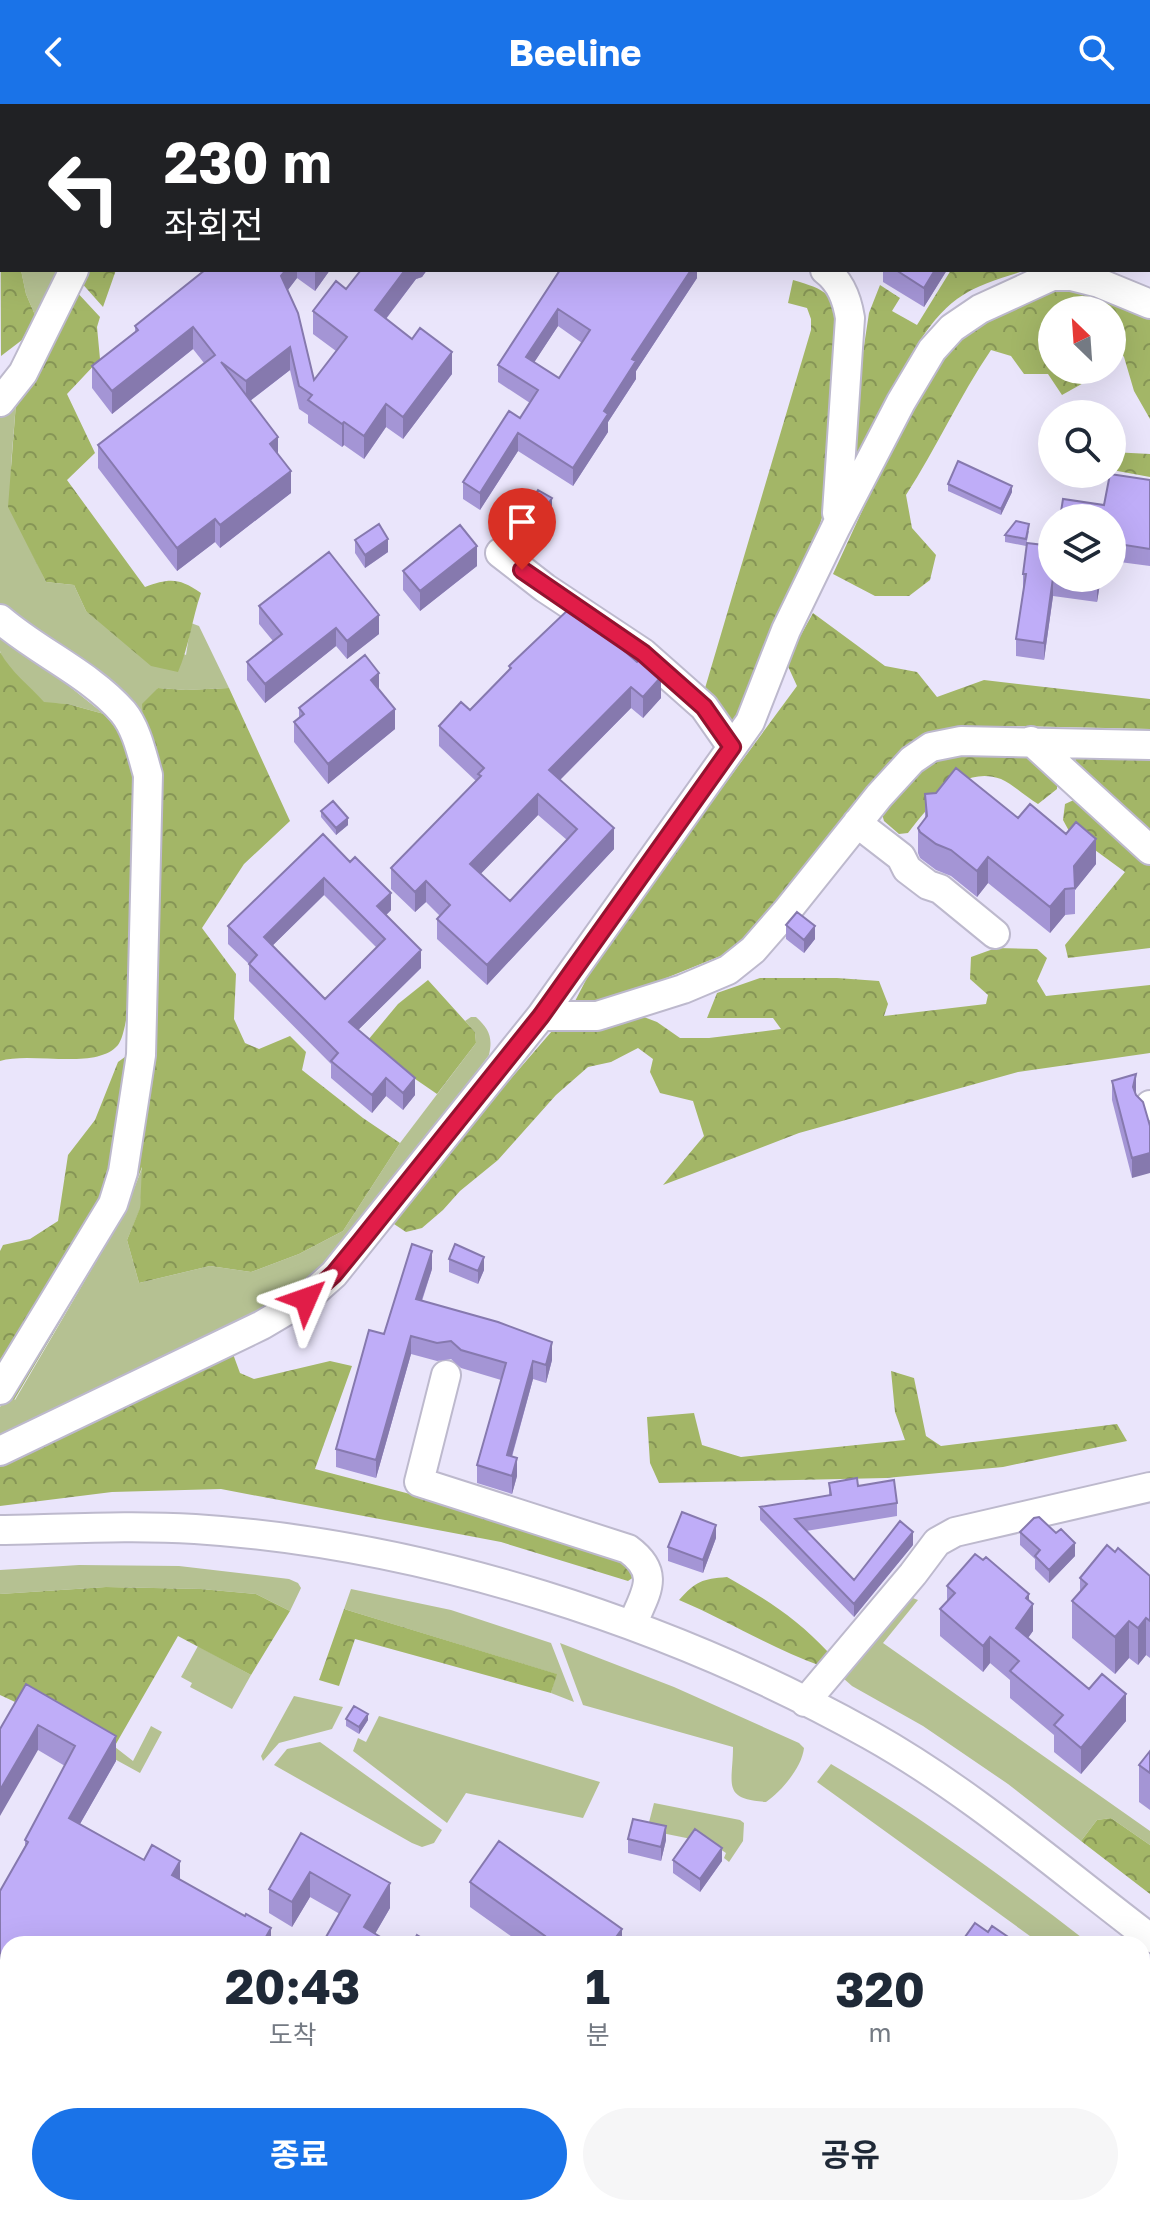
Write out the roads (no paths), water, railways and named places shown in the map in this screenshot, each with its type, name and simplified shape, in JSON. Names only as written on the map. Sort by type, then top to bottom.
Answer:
[{"type":"street","points":[[0,402],[23,373],[73,272]]},
{"type":"street","points":[[827,272],[841,288],[848,302],[850,318],[836,527]]},
{"type":"street","points":[[0,1451],[262,1325],[306,1299],[343,1263],[541,1016],[750,722],[786,630],[836,527],[901,402],[932,350],[952,328],[980,309],[1052,276],[1071,276],[1099,283],[1150,304]]},
{"type":"street","points":[[500,553],[545,588],[643,653],[704,707],[732,747]]},
{"type":"street","points":[[0,619],[101,691],[125,714],[140,746],[148,775],[141,1055],[123,1172],[113,1204],[0,1390]]},
{"type":"street","points":[[541,1016],[597,1016],[683,989],[728,970],[753,950],[912,760],[931,747],[961,741],[1150,745]]},
{"type":"street","points":[[1031,741],[1150,850]]},
{"type":"street","points":[[857,823],[901,857],[907,869],[928,885],[940,889],[995,934]]},
{"type":"street","points":[[446,1375],[419,1482],[628,1549],[638,1557],[649,1574],[649,1584],[632,1625]]},
{"type":"street","points":[[805,1702],[937,1542],[955,1532],[1150,1487]]},
{"type":"street","points":[[0,1530],[116,1527],[196,1529],[287,1539],[420,1562],[519,1587],[632,1625],[805,1702],[872,1736],[965,1797],[1147,1936]]}]
